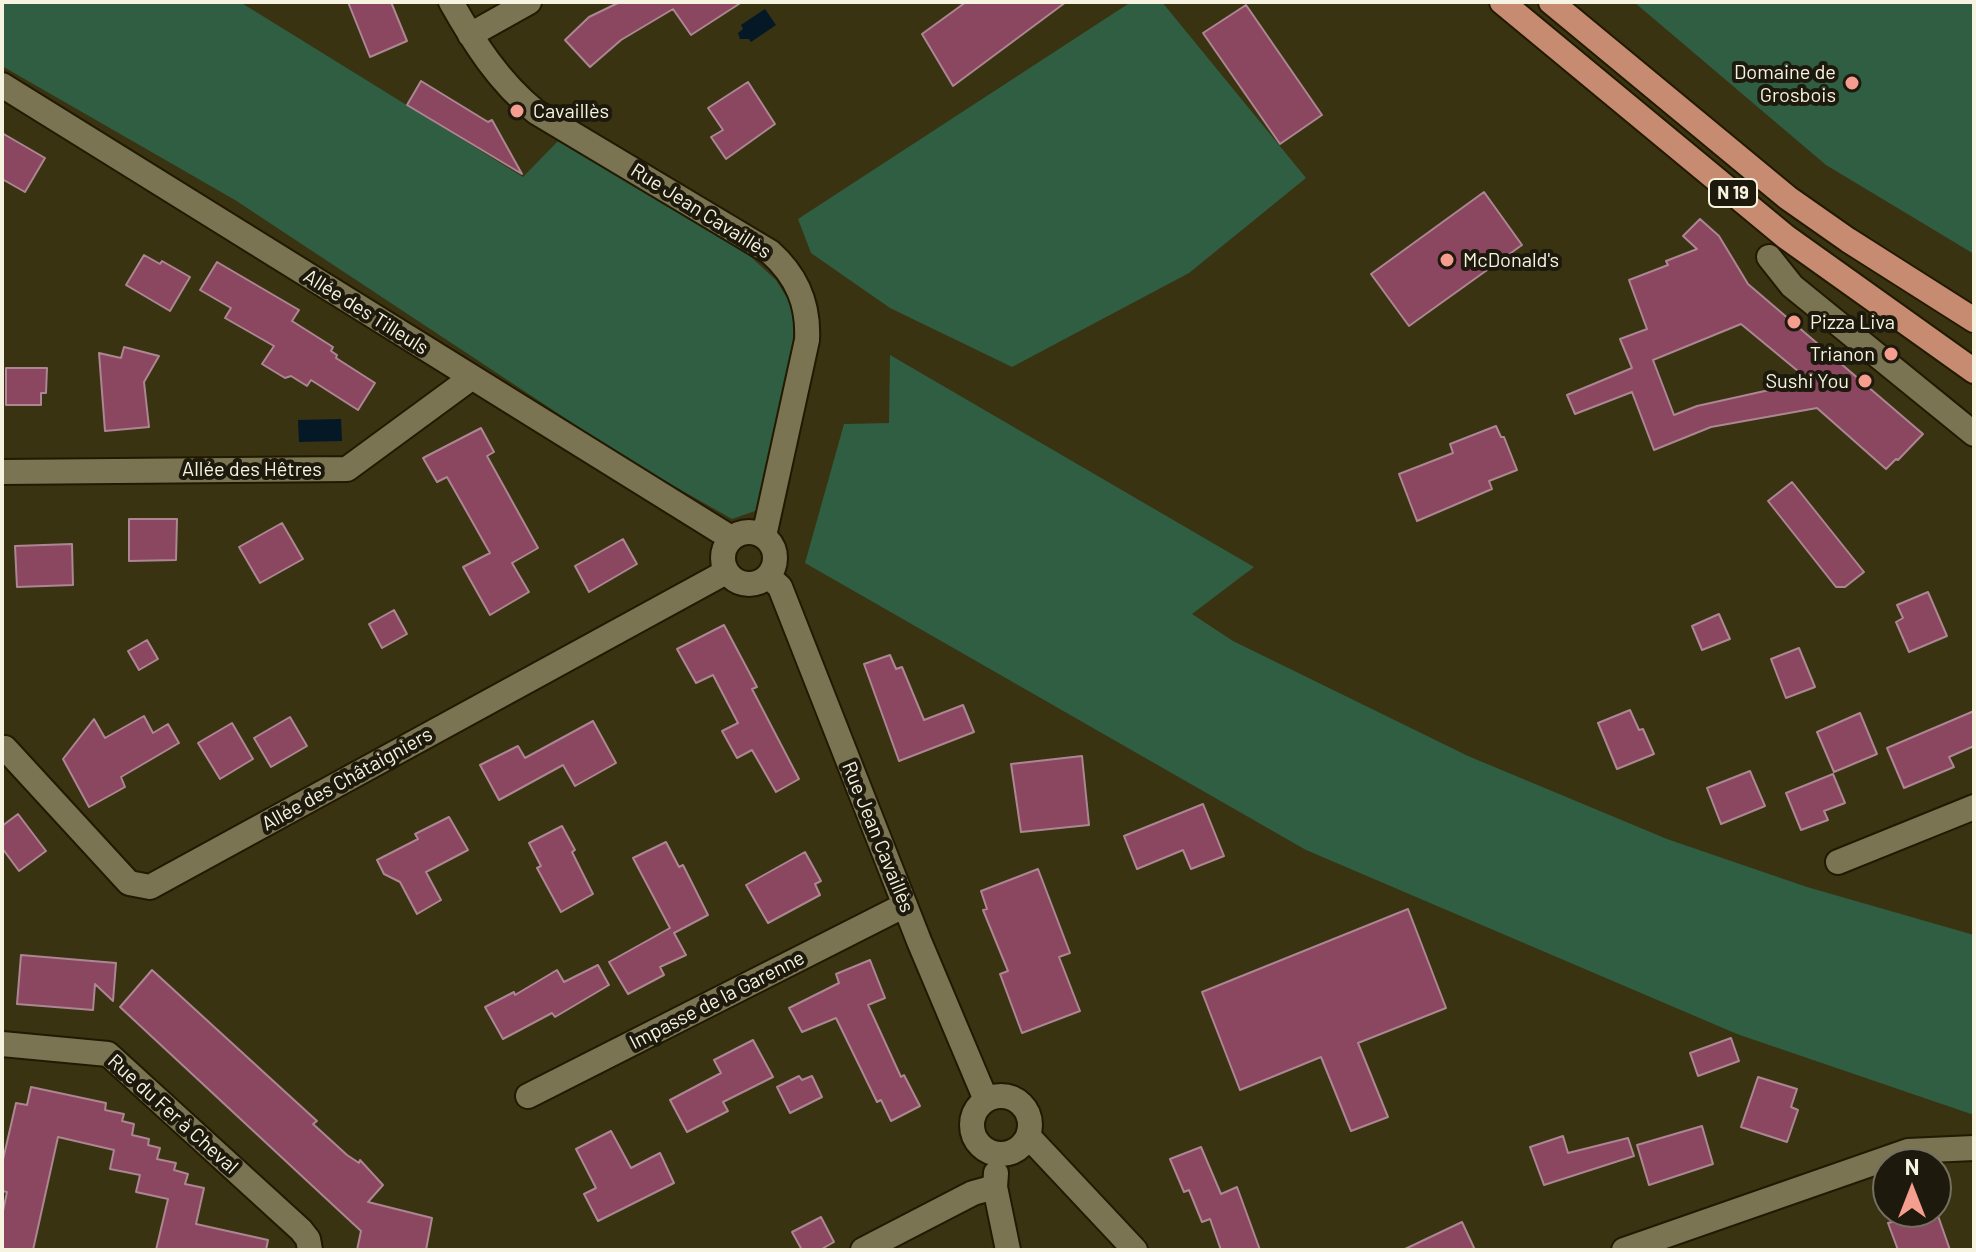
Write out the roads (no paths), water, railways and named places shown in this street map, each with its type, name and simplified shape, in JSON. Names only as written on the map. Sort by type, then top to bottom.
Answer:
[{"type":"main road","name":"N 19","points":[[1502,2],[1786,237],[1974,371]]},
{"type":"main road","name":"N 19","points":[[1551,2],[1788,198],[1974,320]]},
{"type":"street","name":"Rue Jean Cavaillès","points":[[451,2],[470,35],[508,86],[536,112],[770,252],[796,283],[807,311],[807,340],[764,536]]},
{"type":"street","points":[[470,35],[529,2]]},
{"type":"street","name":"Allée des Tilleuls","points":[[2,85],[731,538]]},
{"type":"street","points":[[1769,257],[1792,286],[1974,434]]},
{"type":"street","name":"Allée des Hêtres","points":[[2,472],[347,469],[471,378]]},
{"type":"street","points":[[747,531],[764,536],[774,551],[775,560],[768,576],[746,584],[738,582],[726,572],[723,554],[731,538],[747,531]]},
{"type":"street","name":"Allée des Châtaigniers","points":[[2,748],[129,883],[150,887],[726,572]]},
{"type":"street","name":"Rue Jean Cavaillès","points":[[768,576],[780,587],[905,905],[986,1100]]},
{"type":"street","points":[[1838,862],[1974,807]]},
{"type":"street","name":"Impasse de la Garenne","points":[[528,1096],[905,905]]},
{"type":"street","name":"Rue du Fer à Cheval","points":[[2,1044],[108,1054],[301,1230],[308,1239],[310,1250]]},
{"type":"street","points":[[1001,1096],[1019,1102],[1029,1118],[1028,1136],[1016,1150],[997,1154],[980,1146],[972,1128],[976,1109],[986,1100],[1001,1096]]},
{"type":"street","points":[[1028,1136],[1135,1250]]},
{"type":"street","points":[[1624,1250],[1908,1151],[1974,1148]]},
{"type":"street","points":[[997,1154],[995,1187],[1008,1250]]},
{"type":"street","points":[[863,1250],[973,1193],[995,1187]]},
{"type":"water","points":[[765,9],[776,25],[751,42],[740,39],[738,33],[743,29],[741,25]]},
{"type":"water","points":[[341,419],[342,441],[299,442],[298,420]]},
{"type":"place","name":"Domaine de Grosbois","points":[[1852,83]]},
{"type":"place","name":"Cavaillès","points":[[517,111]]},
{"type":"place","name":"McDonald's","points":[[1447,260]]},
{"type":"place","name":"Pizza Liva","points":[[1794,322]]},
{"type":"place","name":"Trianon","points":[[1891,354]]},
{"type":"place","name":"Sushi You","points":[[1865,381]]}]
